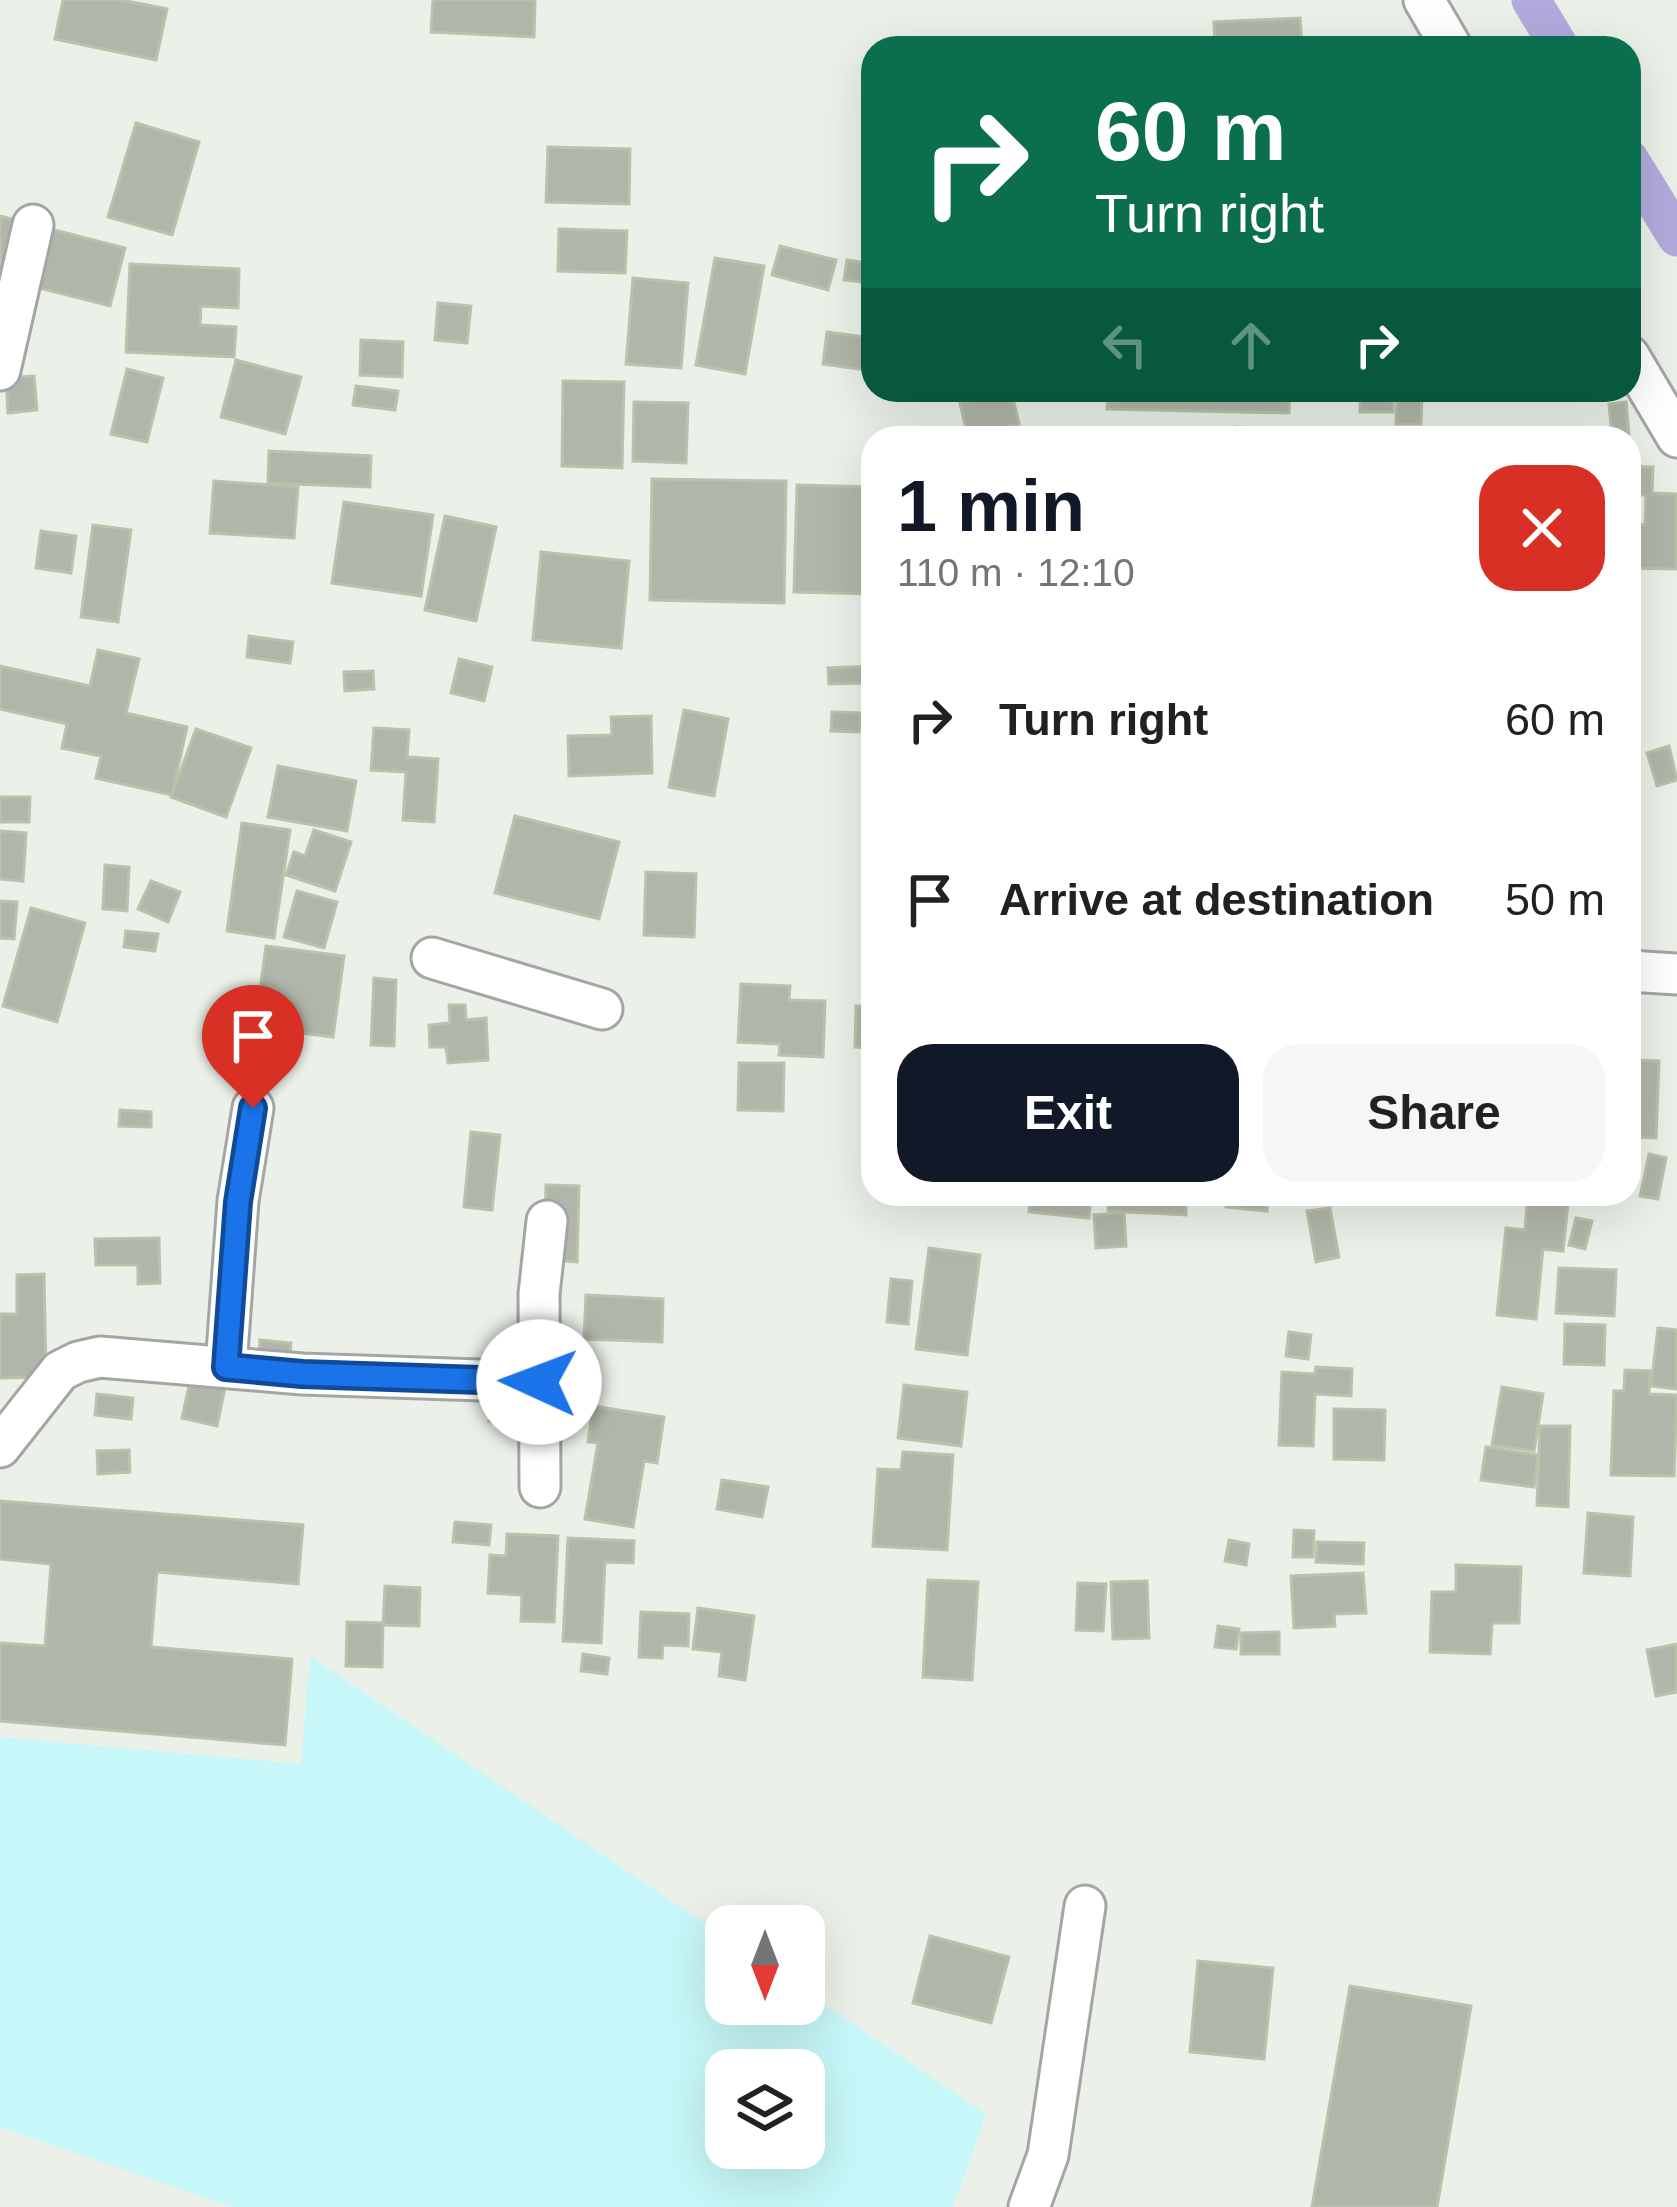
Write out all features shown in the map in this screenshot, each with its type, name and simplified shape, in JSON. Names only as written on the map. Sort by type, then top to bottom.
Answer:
[{"type":"street","points":[[1424,0],[1445,36]]},
{"type":"street","points":[[0,370],[33,225]]},
{"type":"street","points":[[1641,376],[1677,437]]},
{"type":"street","points":[[432,958],[602,1009]]},
{"type":"street","points":[[1641,972],[1677,974]]},
{"type":"street","points":[[226,1367],[238,1202],[253,1108]]},
{"type":"street","points":[[540,1487],[539,1294],[547,1221]]},
{"type":"street","points":[[0,1447],[60,1371],[100,1357],[302,1374],[539,1382]]},
{"type":"street","points":[[1029,2207],[1048,2155],[1085,1906]]},
{"type":"shaded area","points":[[310,1656],[705,1924],[705,2025],[825,2025],[825,2005],[986,2114],[953,2207],[232,2207],[0,2127],[0,1737],[301,1764]]},
{"type":"building","points":[[63,0],[122,0],[167,9],[156,60],[55,39]]},
{"type":"building","points":[[433,0],[535,0],[534,37],[431,32]]},
{"type":"building","points":[[1300,18],[1301,36],[1215,36],[1214,22]]},
{"type":"building","points":[[136,123],[199,142],[172,235],[108,217]]},
{"type":"building","points":[[548,147],[630,149],[629,204],[546,202]]},
{"type":"building","points":[[0,216],[125,248],[110,306],[0,278]]},
{"type":"building","points":[[559,229],[627,231],[625,273],[558,271]]},
{"type":"building","points":[[780,246],[836,260],[828,290],[772,275]]},
{"type":"building","points":[[715,258],[764,266],[745,374],[696,365]]},
{"type":"building","points":[[847,260],[861,262],[861,282],[844,280]]},
{"type":"building","points":[[130,264],[239,269],[238,308],[201,306],[200,325],[236,327],[234,357],[126,352]]},
{"type":"building","points":[[633,278],[688,283],[681,368],[626,364]]},
{"type":"building","points":[[438,303],[471,306],[467,343],[435,340]]},
{"type":"building","points":[[827,332],[861,336],[861,369],[823,364]]},
{"type":"building","points":[[361,340],[403,342],[402,377],[360,375]]},
{"type":"building","points":[[236,360],[301,377],[285,434],[221,417]]},
{"type":"building","points":[[127,369],[163,378],[147,442],[111,434]]},
{"type":"building","points":[[34,376],[37,410],[8,413],[6,378]]},
{"type":"building","points":[[563,381],[624,382],[622,468],[562,466]]},
{"type":"building","points":[[356,386],[398,391],[395,410],[353,405]]},
{"type":"building","points":[[634,402],[688,403],[686,463],[633,461]]},
{"type":"building","points":[[1014,402],[1019,424],[965,426],[960,403]]},
{"type":"building","points":[[1107,402],[1289,402],[1289,413],[1107,409]]},
{"type":"building","points":[[1360,402],[1393,402],[1393,412],[1360,412]]},
{"type":"building","points":[[1397,402],[1422,402],[1421,424],[1396,424]]},
{"type":"building","points":[[1626,402],[1628,426],[1611,426],[1609,404]]},
{"type":"building","points":[[269,451],[371,456],[370,487],[268,483]]},
{"type":"building","points":[[1641,466],[1653,467],[1652,493],[1677,494],[1677,569],[1641,568],[1646,495],[1641,495]]},
{"type":"building","points":[[652,479],[786,481],[784,603],[650,600]]},
{"type":"building","points":[[214,481],[298,487],[294,538],[210,533]]},
{"type":"building","points":[[797,485],[861,487],[861,594],[794,592]]},
{"type":"building","points":[[344,502],[433,515],[421,596],[332,583]]},
{"type":"building","points":[[445,516],[496,527],[476,621],[425,610]]},
{"type":"building","points":[[93,525],[131,530],[118,622],[81,617]]},
{"type":"building","points":[[41,531],[76,536],[71,573],[36,568]]},
{"type":"building","points":[[541,552],[629,561],[621,648],[533,640]]},
{"type":"building","points":[[249,636],[293,642],[290,663],[247,657]]},
{"type":"building","points":[[98,650],[139,659],[126,713],[187,727],[172,795],[96,778],[101,756],[62,748],[67,724],[0,709],[0,666],[90,686]]},
{"type":"building","points":[[459,659],[492,667],[484,701],[451,693]]},
{"type":"building","points":[[861,667],[861,683],[829,684],[828,668]]},
{"type":"building","points":[[373,671],[374,689],[345,691],[344,672]]},
{"type":"building","points":[[684,710],[728,719],[714,796],[669,787]]},
{"type":"building","points":[[832,712],[861,713],[859,732],[831,731]]},
{"type":"building","points":[[651,716],[652,773],[569,776],[568,736],[612,735],[611,717]]},
{"type":"building","points":[[374,728],[409,730],[407,757],[438,759],[434,822],[403,820],[406,772],[371,770]]},
{"type":"building","points":[[196,729],[251,748],[226,817],[171,797]]},
{"type":"building","points":[[1669,746],[1677,780],[1657,786],[1647,753]]},
{"type":"building","points":[[278,766],[356,781],[347,831],[268,817]]},
{"type":"building","points":[[0,797],[30,797],[29,822],[0,822]]},
{"type":"building","points":[[515,816],[619,842],[599,919],[495,893]]},
{"type":"building","points":[[242,823],[290,830],[274,938],[227,931]]},
{"type":"building","points":[[314,830],[351,842],[335,891],[286,875],[294,852],[305,856]]},
{"type":"building","points":[[0,831],[26,833],[23,881],[0,879]]},
{"type":"building","points":[[105,865],[129,867],[127,911],[103,909]]},
{"type":"building","points":[[646,872],[696,874],[694,937],[644,935]]},
{"type":"building","points":[[151,881],[180,892],[168,922],[138,909]]},
{"type":"building","points":[[297,891],[337,902],[324,948],[284,937]]},
{"type":"building","points":[[0,901],[17,902],[14,939],[0,938]]},
{"type":"building","points":[[31,908],[85,923],[57,1022],[3,1006]]},
{"type":"building","points":[[126,931],[158,934],[155,951],[124,947]]},
{"type":"building","points":[[266,946],[344,956],[333,1037],[255,1027]]},
{"type":"building","points":[[374,978],[396,980],[394,1046],[371,1045]]},
{"type":"building","points":[[741,984],[790,986],[789,1000],[825,1001],[823,1057],[779,1055],[780,1044],[738,1042]]},
{"type":"building","points":[[449,1005],[465,1005],[466,1020],[486,1018],[488,1060],[448,1063],[446,1047],[430,1047],[429,1025],[450,1023]]},
{"type":"building","points":[[856,1006],[861,1006],[861,1047],[855,1047]]},
{"type":"building","points":[[1641,1060],[1659,1061],[1656,1138],[1641,1137]]},
{"type":"building","points":[[739,1063],[784,1063],[783,1111],[738,1110]]},
{"type":"building","points":[[120,1110],[151,1112],[151,1127],[119,1126]]},
{"type":"building","points":[[471,1132],[500,1135],[492,1210],[464,1207]]},
{"type":"building","points":[[1649,1154],[1666,1158],[1658,1199],[1641,1196]]},
{"type":"building","points":[[546,1185],[579,1186],[577,1262],[544,1260]]},
{"type":"building","points":[[1029,1206],[1090,1206],[1089,1218],[1029,1212]]},
{"type":"building","points":[[1108,1206],[1186,1206],[1186,1215],[1108,1211]]},
{"type":"building","points":[[1226,1206],[1267,1206],[1267,1211]]},
{"type":"building","points":[[1527,1206],[1568,1206],[1563,1251],[1543,1249],[1536,1319],[1497,1315],[1506,1228],[1525,1230]]},
{"type":"building","points":[[1330,1208],[1339,1257],[1316,1262],[1307,1211]]},
{"type":"building","points":[[1124,1213],[1126,1246],[1096,1248],[1094,1215]]},
{"type":"building","points":[[1576,1218],[1592,1221],[1585,1249],[1569,1245]]},
{"type":"building","points":[[159,1238],[160,1283],[138,1284],[138,1265],[96,1265],[95,1239]]},
{"type":"building","points":[[929,1248],[980,1255],[967,1355],[916,1349]]},
{"type":"building","points":[[1559,1268],[1616,1270],[1614,1316],[1556,1313]]},
{"type":"building","points":[[44,1274],[46,1377],[0,1378],[0,1314],[17,1314],[17,1275]]},
{"type":"building","points":[[891,1279],[912,1281],[908,1324],[887,1322]]},
{"type":"building","points":[[586,1295],[663,1299],[662,1342],[584,1339]]},
{"type":"building","points":[[1565,1324],[1605,1325],[1604,1365],[1564,1364]]},
{"type":"building","points":[[1658,1328],[1677,1330],[1677,1389],[1651,1386]]},
{"type":"building","points":[[1289,1332],[1311,1335],[1308,1359],[1286,1356]]},
{"type":"building","points":[[260,1340],[291,1343],[289,1373],[258,1371]]},
{"type":"building","points":[[1316,1367],[1352,1369],[1351,1396],[1315,1394],[1313,1446],[1279,1445],[1282,1372],[1315,1374]]},
{"type":"building","points":[[1625,1370],[1650,1371],[1649,1394],[1677,1395],[1674,1476],[1611,1475],[1614,1391],[1624,1391]]},
{"type":"building","points":[[190,1381],[225,1388],[217,1426],[182,1418]]},
{"type":"building","points":[[546,1381],[567,1383],[565,1406],[544,1404]]},
{"type":"building","points":[[904,1385],[967,1392],[961,1446],[898,1438]]},
{"type":"building","points":[[1502,1387],[1543,1394],[1534,1451],[1492,1445]]},
{"type":"building","points":[[97,1394],[133,1398],[131,1419],[95,1415]]},
{"type":"building","points":[[494,1400],[533,1409],[529,1429],[489,1421]]},
{"type":"building","points":[[593,1406],[664,1417],[657,1463],[644,1461],[633,1527],[585,1519],[598,1443],[588,1442]]},
{"type":"building","points":[[1334,1409],[1385,1410],[1384,1460],[1334,1459]]},
{"type":"building","points":[[1540,1426],[1570,1426],[1568,1507],[1537,1505]]},
{"type":"building","points":[[1486,1447],[1538,1455],[1534,1487],[1481,1480]]},
{"type":"building","points":[[129,1450],[130,1472],[98,1474],[97,1451]]},
{"type":"building","points":[[903,1452],[953,1455],[947,1550],[873,1546],[878,1469],[901,1470]]},
{"type":"building","points":[[722,1480],[768,1487],[762,1517],[717,1509]]},
{"type":"building","points":[[0,1501],[303,1525],[298,1584],[157,1572],[151,1647],[292,1659],[285,1745],[0,1721],[0,1643],[45,1646],[51,1564],[0,1559]]},
{"type":"building","points":[[1588,1513],[1633,1517],[1630,1576],[1584,1573]]},
{"type":"building","points":[[455,1522],[491,1525],[489,1545],[453,1542]]},
{"type":"building","points":[[1294,1530],[1314,1531],[1313,1557],[1293,1557]]},
{"type":"building","points":[[507,1534],[558,1536],[554,1622],[521,1621],[522,1595],[488,1593],[490,1555],[506,1556]]},
{"type":"building","points":[[568,1538],[634,1541],[633,1563],[605,1562],[601,1643],[563,1641]]},
{"type":"building","points":[[1229,1540],[1249,1544],[1246,1565],[1225,1561]]},
{"type":"building","points":[[1317,1542],[1364,1543],[1363,1564],[1316,1562]]},
{"type":"building","points":[[1456,1565],[1521,1567],[1519,1623],[1492,1623],[1490,1654],[1430,1652],[1432,1592],[1456,1592]]},
{"type":"building","points":[[1363,1573],[1366,1613],[1334,1614],[1335,1626],[1294,1628],[1291,1576]]},
{"type":"building","points":[[928,1580],[978,1582],[972,1680],[923,1677]]},
{"type":"building","points":[[1147,1581],[1149,1638],[1113,1639],[1111,1582]]},
{"type":"building","points":[[1078,1583],[1106,1584],[1103,1631],[1076,1630]]},
{"type":"building","points":[[385,1586],[420,1588],[419,1626],[383,1625]]},
{"type":"building","points":[[698,1608],[754,1616],[745,1680],[719,1676],[722,1652],[693,1649]]},
{"type":"building","points":[[641,1612],[689,1614],[688,1646],[663,1645],[662,1658],[639,1657]]},
{"type":"building","points":[[347,1622],[383,1623],[382,1667],[346,1666]]},
{"type":"building","points":[[1218,1626],[1239,1629],[1236,1649],[1215,1647]]},
{"type":"building","points":[[1279,1632],[1279,1654],[1241,1654],[1241,1633]]},
{"type":"building","points":[[1677,1644],[1677,1692],[1656,1696],[1647,1650]]},
{"type":"building","points":[[583,1654],[609,1658],[607,1674],[581,1671]]},
{"type":"building","points":[[930,1936],[1009,1957],[991,2023],[913,2003]]},
{"type":"building","points":[[1198,1961],[1273,1968],[1264,2059],[1190,2052]]},
{"type":"building","points":[[1350,1986],[1471,2006],[1437,2207],[1312,2207]]},
{"type":"waterway","points":[[1531,0],[1553,36]]},
{"type":"waterway","points":[[1641,178],[1677,237]]},
{"type":"route","points":[[253,1108],[238,1202],[226,1367],[539,1382]]}]
